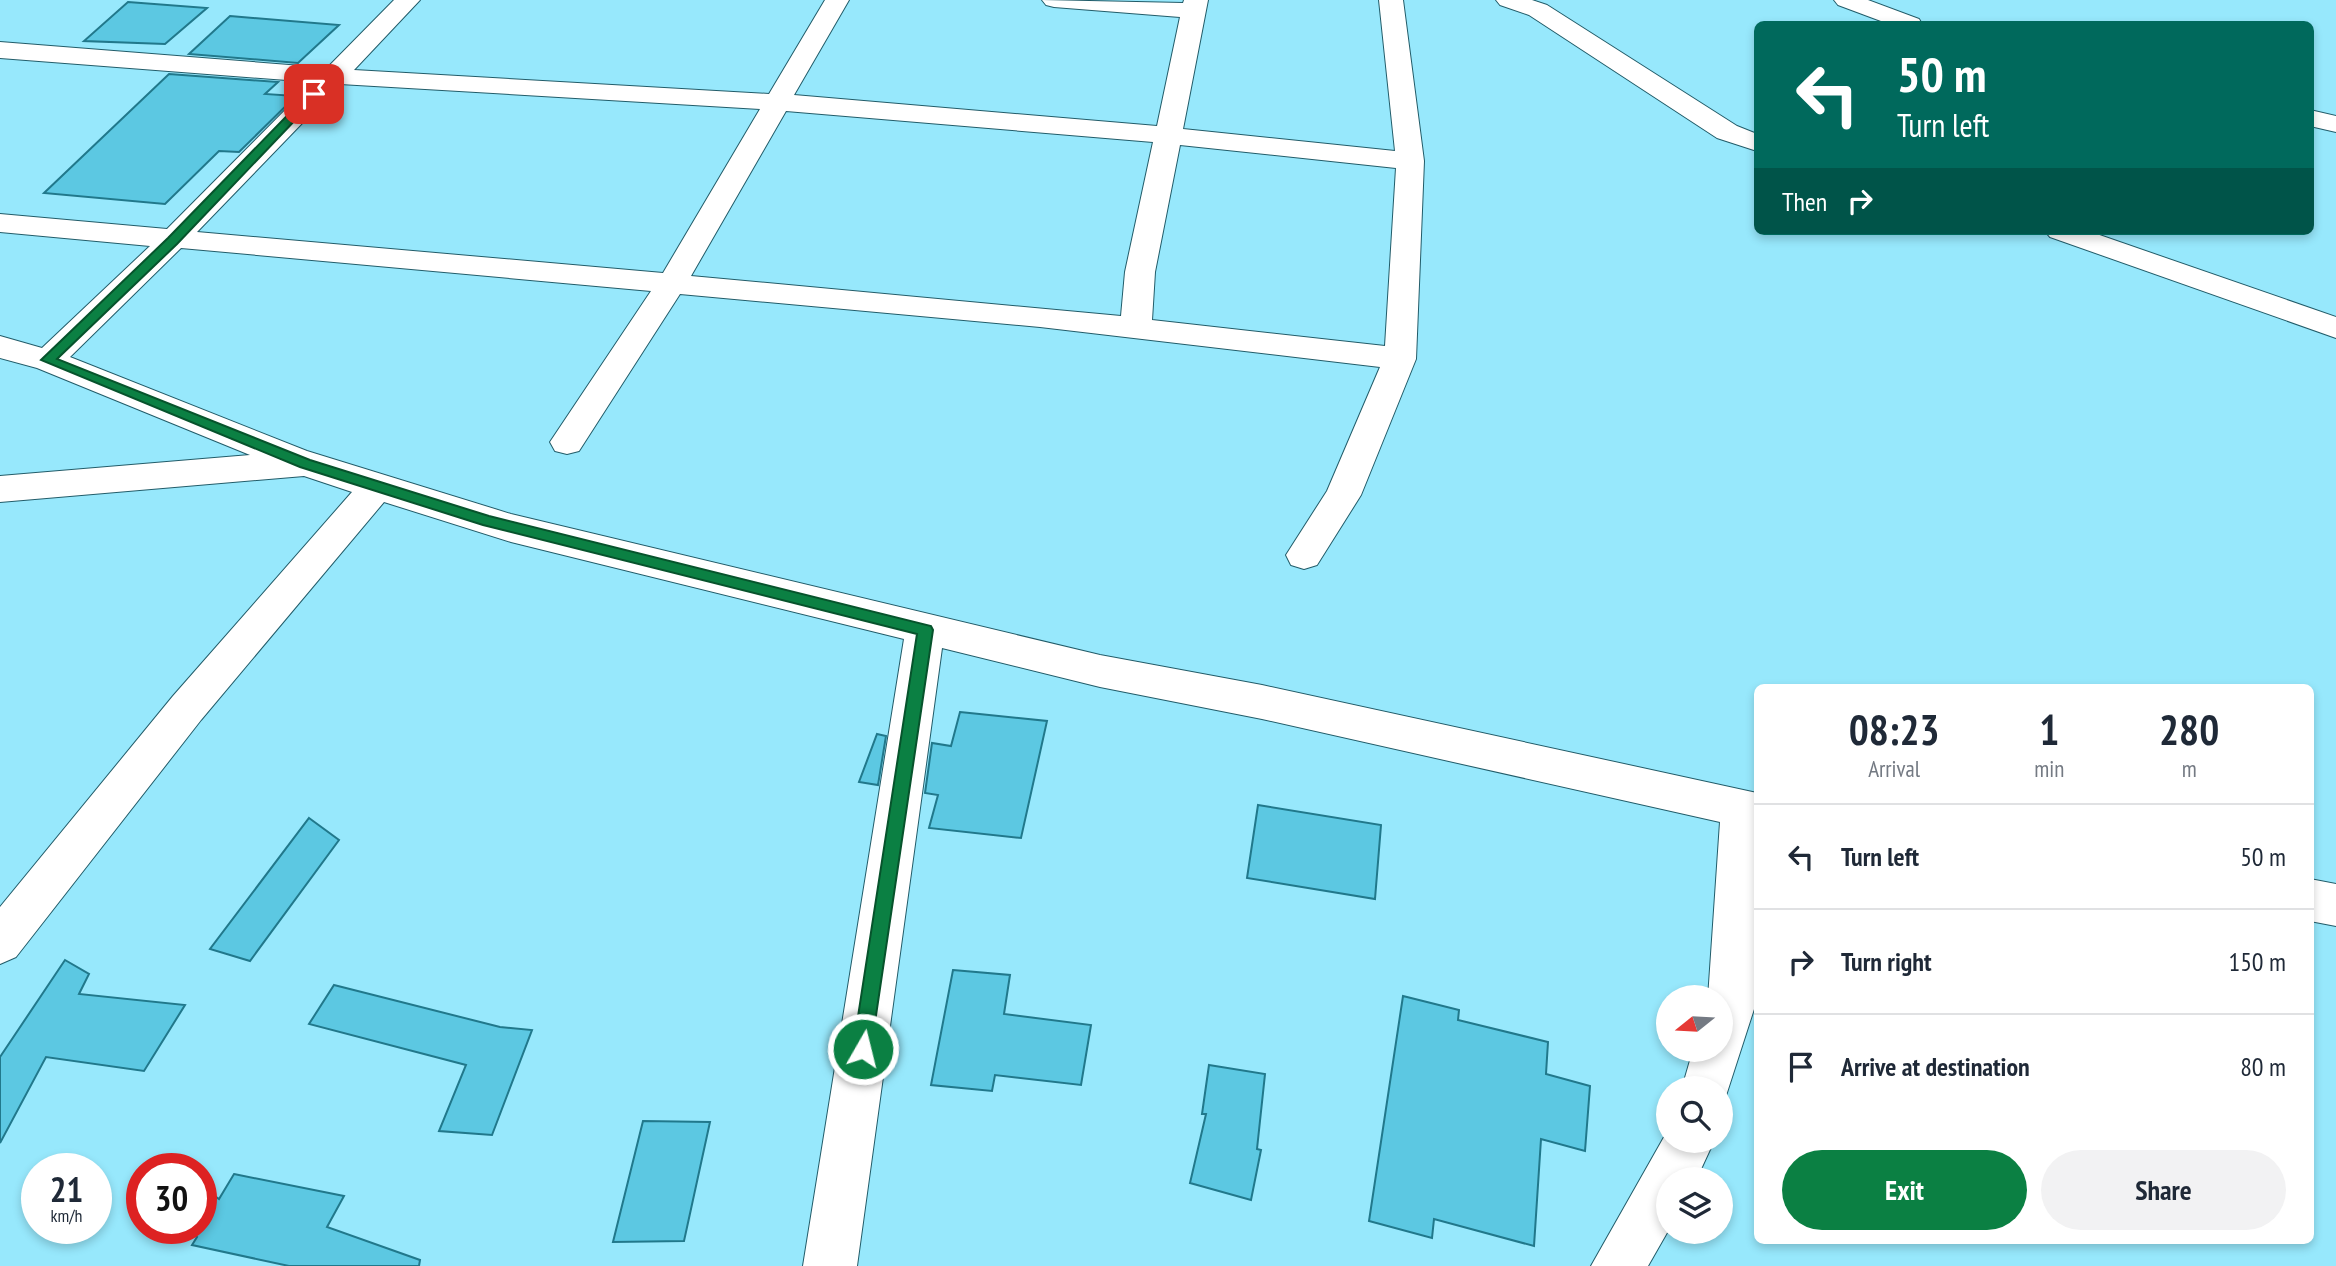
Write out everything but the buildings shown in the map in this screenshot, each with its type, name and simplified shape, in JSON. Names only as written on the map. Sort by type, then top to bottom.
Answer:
[{"type":"street","points":[[48,360],[172,241],[408,0]]},
{"type":"street","points":[[567,442],[671,285],[837,0]]},
{"type":"street","points":[[1054,0],[1195,6],[1140,272],[1136,328]]},
{"type":"street","points":[[1304,555],[1343,495],[1400,359],[1410,161],[1391,0]]},
{"type":"street","points":[[1508,0],[1538,10],[1715,124],[1754,142]]},
{"type":"street","points":[[1846,0],[1902,21]]},
{"type":"street","points":[[0,50],[332,76],[778,102],[1167,135],[1410,161]]},
{"type":"street","points":[[2314,119],[2336,124]]},
{"type":"street","points":[[0,223],[1136,328],[1400,359]]},
{"type":"street","points":[[2071,235],[2336,328]]},
{"type":"street","points":[[0,347],[48,360],[305,463],[511,528],[1100,671],[1262,702],[1749,811],[1733,985]]},
{"type":"street","points":[[0,489],[305,463]]},
{"type":"street","points":[[0,942],[187,708],[377,487]]},
{"type":"street","points":[[830,1266],[925,630]]},
{"type":"street","points":[[2314,901],[2336,905]]},
{"type":"street","points":[[1618,1266],[1656,1201]]},
{"type":"route","points":[[314,94],[172,241],[48,360],[305,463],[377,487],[511,528],[925,630],[863,1049]]}]
